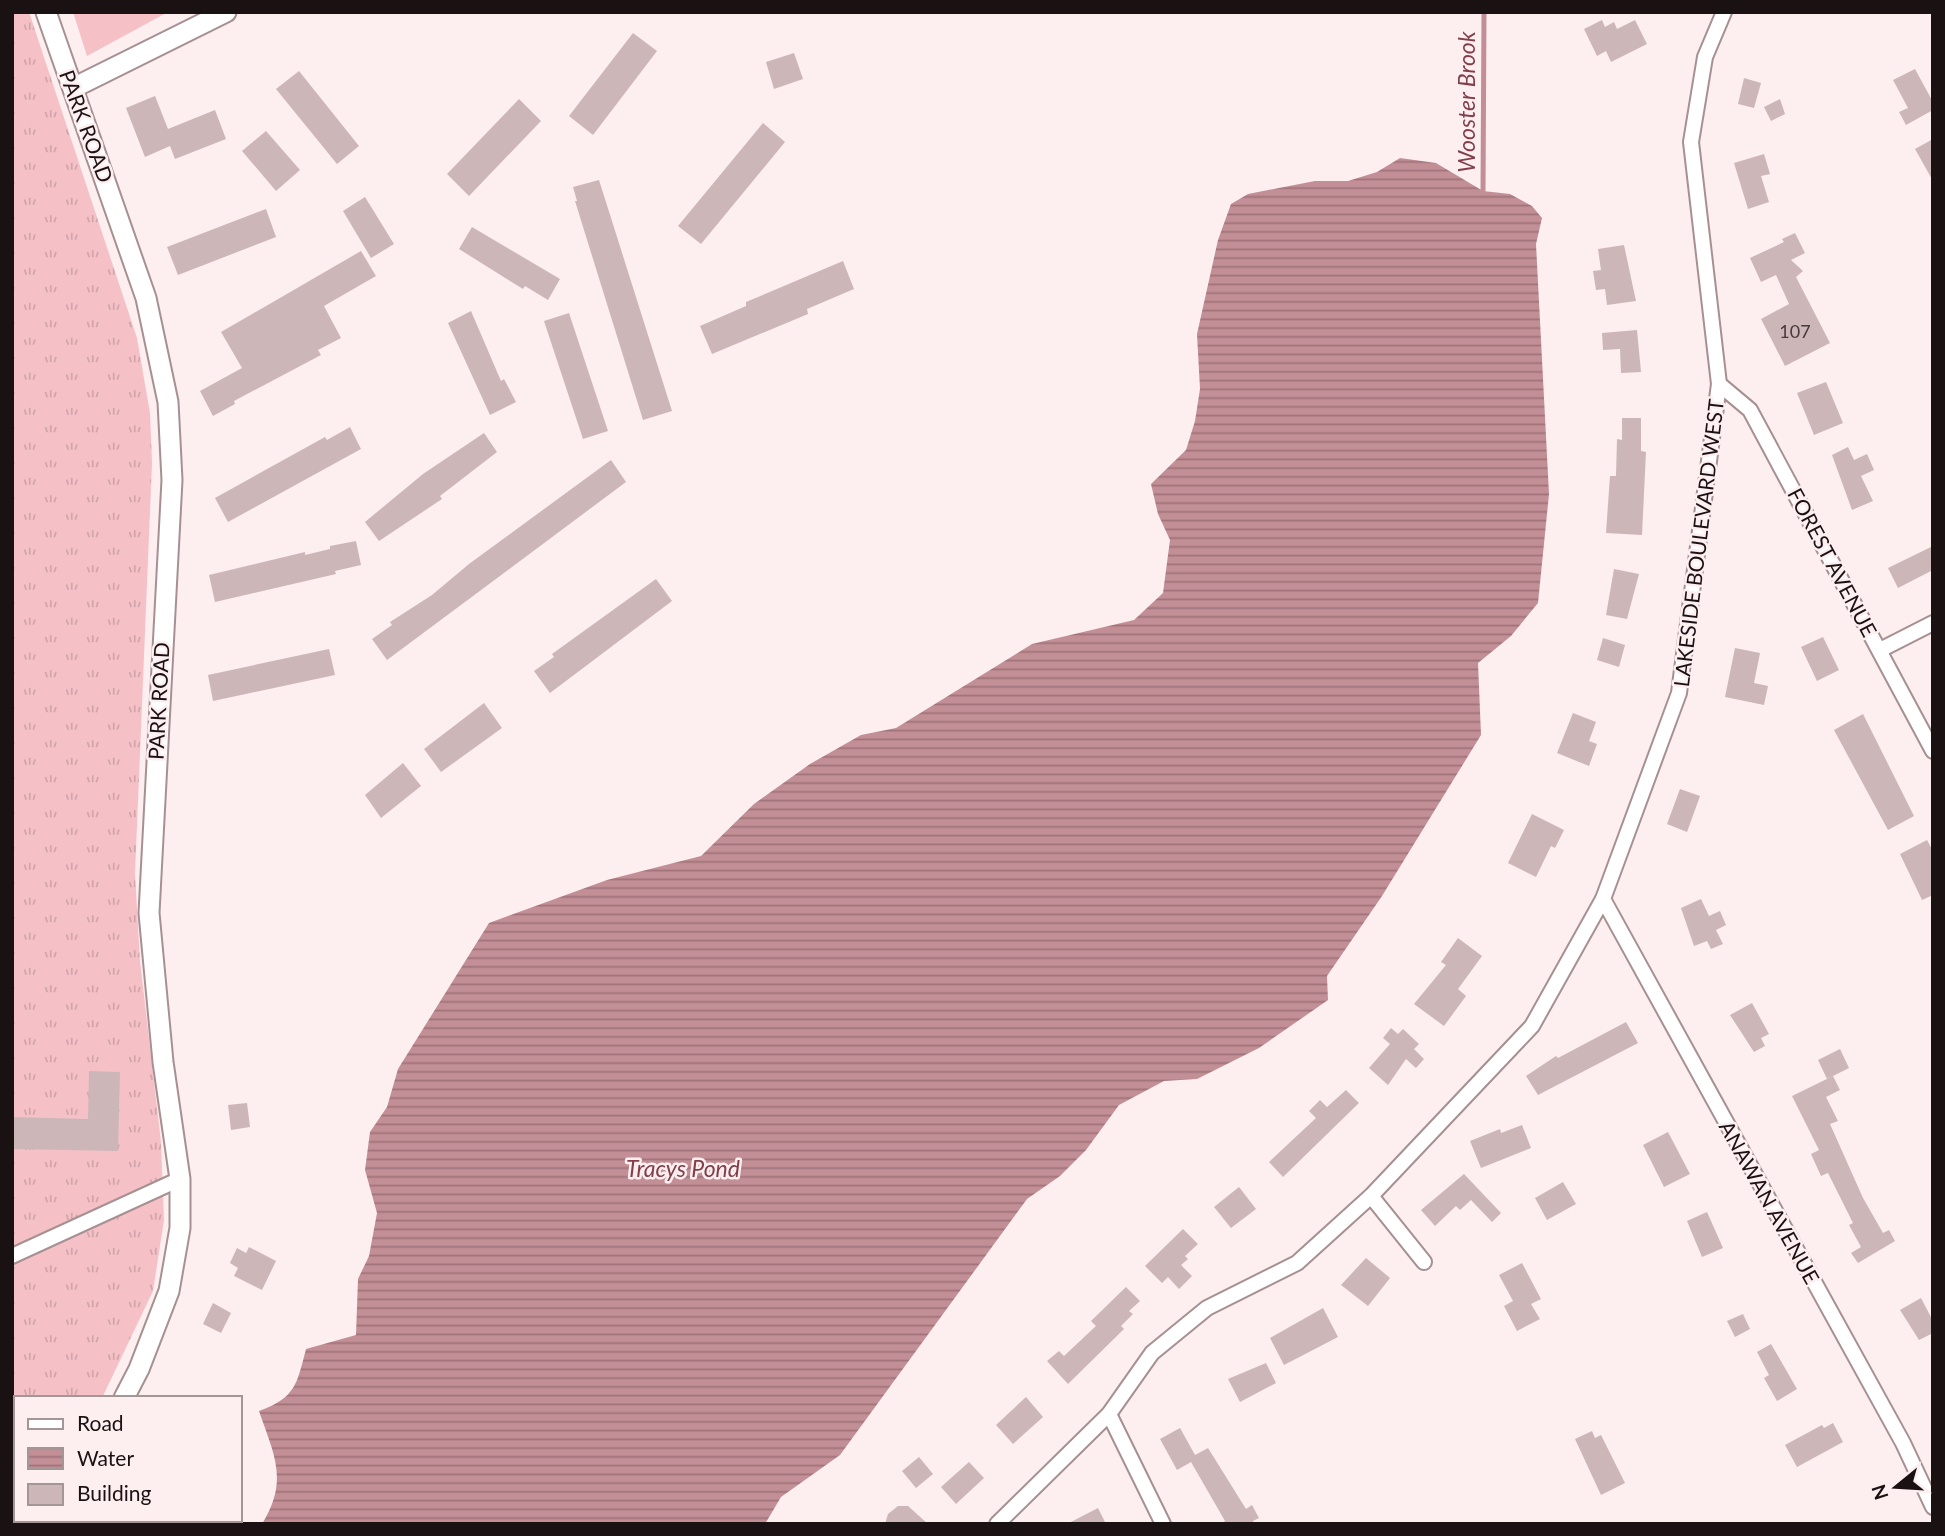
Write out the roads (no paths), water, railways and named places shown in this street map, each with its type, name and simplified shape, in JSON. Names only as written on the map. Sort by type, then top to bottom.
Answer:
[{"type":"main road","name":"PARK ROAD","points":[[46,12],[146,298],[168,402],[172,480],[149,913],[163,1062],[180,1179],[180,1228],[169,1291],[139,1369],[125,1396]]},
{"type":"main road","points":[[73,88],[226,12]]},
{"type":"street","name":"LAKESIDE BOULEVARD WEST","points":[[997,1524],[1109,1414],[1152,1353],[1207,1308],[1297,1263],[1371,1196],[1532,1026],[1603,899],[1679,693],[1718,384],[1690,142],[1705,57],[1724,12]]},
{"type":"street","name":"FOREST AVENUE","points":[[1718,384],[1750,410],[1933,751]]},
{"type":"street","points":[[1880,650],[1933,623]]},
{"type":"street","name":"ANAWAN AVENUE","points":[[1603,899],[1903,1443],[1933,1507]]},
{"type":"street","points":[[12,1256],[180,1179]]},
{"type":"street","points":[[1371,1196],[1424,1262]]},
{"type":"street","points":[[1109,1414],[1163,1524]]},
{"type":"water","name":"Tracys Pond","points":[[1400,158],[1436,163],[1483,191],[1510,194],[1532,206],[1542,218],[1536,244],[1549,494],[1538,603],[1511,636],[1478,663],[1481,735],[1382,896],[1327,976],[1328,1000],[1259,1048],[1197,1079],[1164,1081],[1119,1105],[1086,1150],[1060,1176],[1027,1199],[840,1455],[781,1497],[765,1524],[262,1524],[275,1494],[277,1481],[274,1454],[259,1411],[288,1395],[297,1380],[306,1349],[356,1335],[358,1279],[369,1256],[377,1213],[365,1170],[370,1132],[387,1107],[398,1069],[489,923],[607,880],[701,856],[754,804],[810,764],[861,735],[896,728],[1032,644],[1134,620],[1163,593],[1170,540],[1158,514],[1151,484],[1186,450],[1195,421],[1200,389],[1197,334],[1218,240],[1231,204],[1248,194],[1315,181],[1348,181],[1377,172]]},
{"type":"waterway","name":"Wooster Brook","points":[[1483,191],[1484,12]]}]
